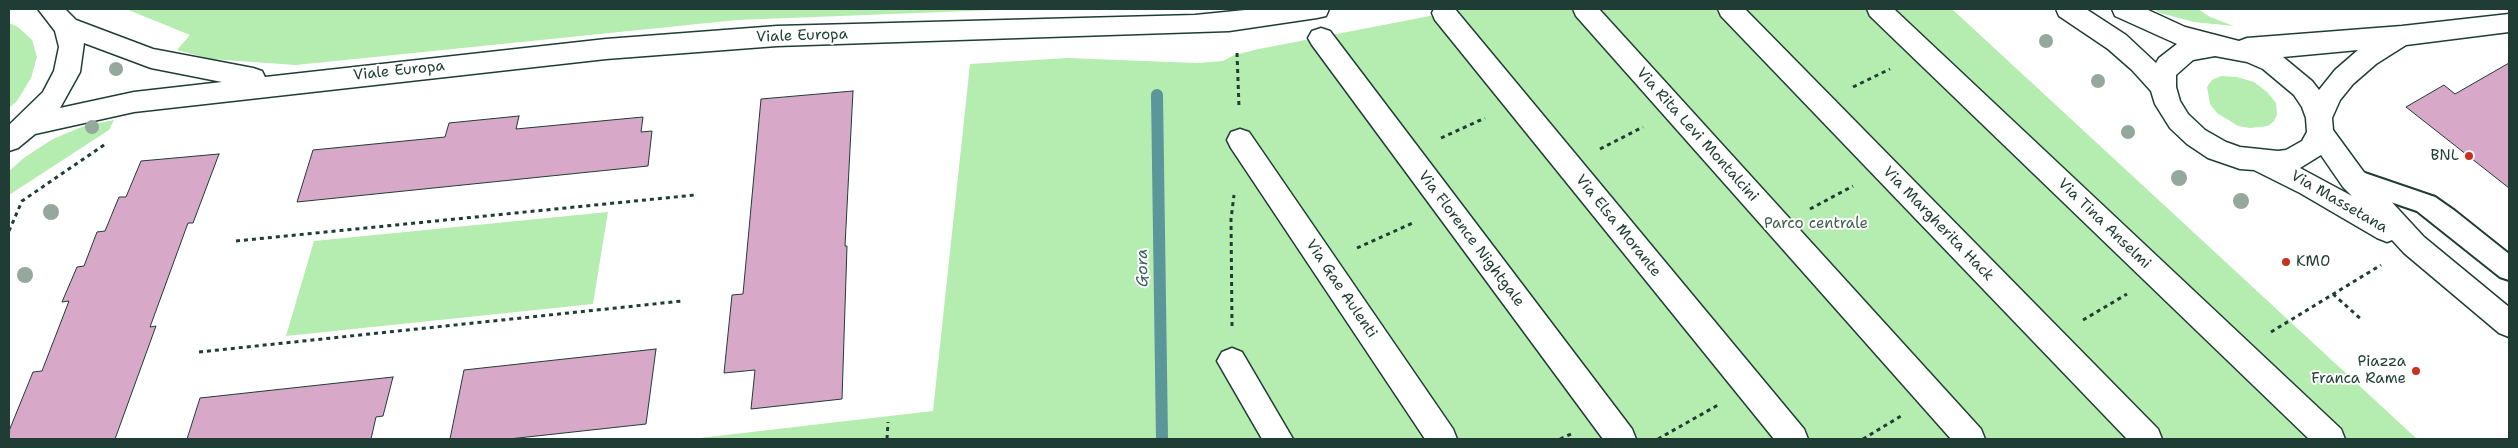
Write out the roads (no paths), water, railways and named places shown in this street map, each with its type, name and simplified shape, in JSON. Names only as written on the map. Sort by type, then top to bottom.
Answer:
[{"type":"street","name":"Viale Europa","points":[[18,133],[134,102],[289,83],[606,49],[714,40],[918,31],[1195,24],[1229,22],[1317,9]]},
{"type":"street","name":"Via Rita Levi Montalcini","points":[[1585,9],[1970,439]]},
{"type":"street","name":"Via Margherita Hack","points":[[1730,9],[2146,439]]},
{"type":"street","name":"Via Tina Anselmi","points":[[1879,9],[2330,439]]},
{"type":"street","points":[[2068,9],[2141,63],[2163,87],[2172,110],[2196,137],[2217,150],[2240,158],[2264,162],[2278,162],[2302,155],[2311,149],[2330,95],[2344,77],[2367,57],[2402,36]]},
{"type":"street","points":[[2124,9],[2176,34],[2266,60],[2289,74],[2303,88],[2314,103],[2320,125]]},
{"type":"street","name":"Via Elsa Morante","points":[[1444,13],[1793,439]]},
{"type":"street","name":"Viale Europa","points":[[59,18],[151,58],[217,73],[289,83]]},
{"type":"street","name":"Viale Europa","points":[[18,133],[52,99],[67,72],[72,47],[59,18]]},
{"type":"street","points":[[2163,87],[2164,75],[2168,65],[2186,51],[2200,47],[2270,48],[2402,36],[2509,23]]},
{"type":"street","name":"Via Florence Nightgale","points":[[1321,38],[1621,439]]},
{"type":"street","name":"Via Massetana","points":[[2320,125],[2353,179],[2414,245],[2509,324]]},
{"type":"street","name":"Via Gae Aulenti","points":[[1240,140],[1442,439]]},
{"type":"street","name":"Via Massetana","points":[[2264,162],[2310,185],[2414,245]]},
{"type":"street","points":[[1232,361],[1278,439]]},
{"type":"lane","points":[[2353,179],[2426,204],[2509,270]]},
{"type":"waterway","name":"Gora","points":[[1157,95],[1162,439]]},
{"type":"place","name":"BNL","points":[[2469,156]]},
{"type":"place","name":"KM0","points":[[2286,262]]},
{"type":"place","name":"Piazza Franca Rame","points":[[2416,371]]},
{"type":"park label","name":"Parco centrale","points":[[1816,224]]}]
